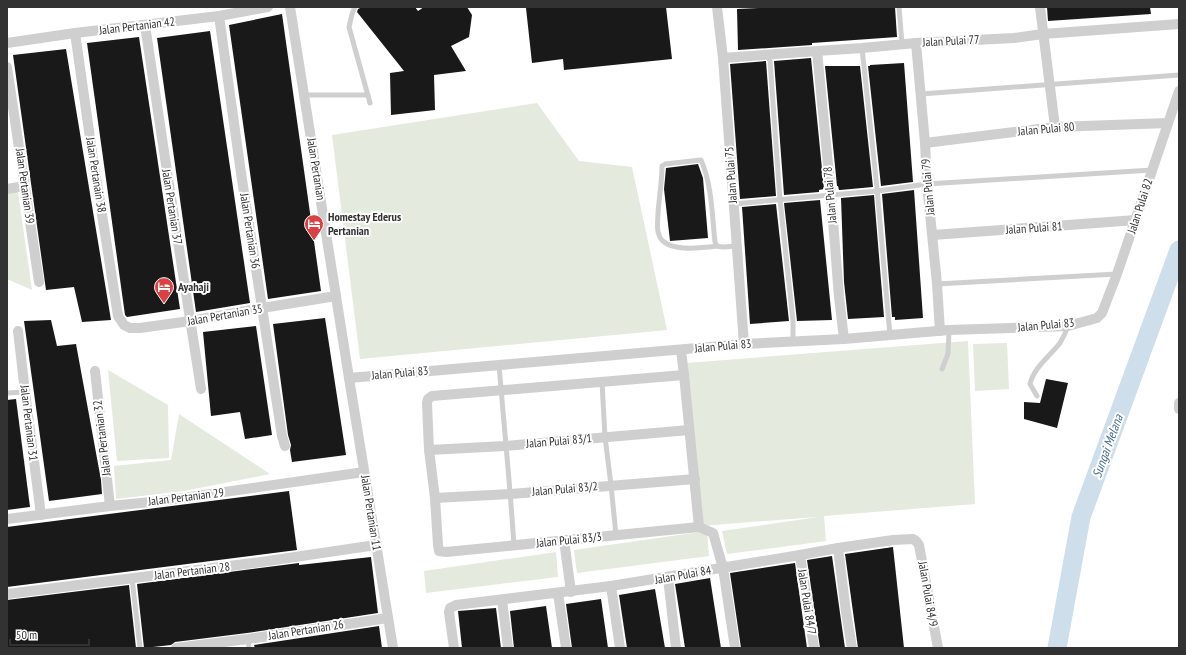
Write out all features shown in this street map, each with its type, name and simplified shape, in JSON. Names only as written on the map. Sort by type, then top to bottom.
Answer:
[{"type":"street","name":"Jalan Pertanian 42","points":[[7,43],[75,32],[218,16],[268,7]]},
{"type":"street","name":"Jalan Pertanian","points":[[290,7],[349,378]]},
{"type":"street","name":"Jalan Pulai 75","points":[[717,7],[723,58],[744,344]]},
{"type":"street","points":[[1040,7],[1055,126]]},
{"type":"street","name":"Jalan Pertanian 36","points":[[218,16],[262,308],[282,436],[285,446]]},
{"type":"street","name":"Jalan Pulai 77","points":[[723,58],[916,43],[1014,38],[1043,34],[1179,24]]},
{"type":"street","name":"Jalan Pertanian 37","points":[[145,25],[201,389]]},
{"type":"street","name":"Jalan Pertanain 38","points":[[75,32],[94,166],[118,316]]},
{"type":"street","name":"Jalan Pulai 79","points":[[916,43],[927,184],[937,284],[945,331]]},
{"type":"street","name":"Jalan Pulai 78","points":[[817,50],[844,339]]},
{"type":"street","name":"Jalan Pertanian 39","points":[[7,67],[10,116],[25,186],[39,282]]},
{"type":"street","name":"Jalan Pulai 82","points":[[1097,318],[1102,313],[1117,274],[1179,91]]},
{"type":"street","name":"Jalan Pulai 80","points":[[925,143],[1055,126],[1168,123]]},
{"type":"street","points":[[7,188],[25,186]]},
{"type":"street","name":"Jalan Pulai 81","points":[[933,235],[1136,220]]},
{"type":"street","name":"Jalan Pertanian 35","points":[[118,316],[124,325],[130,328],[140,328],[336,296]]},
{"type":"street","name":"Jalan Pulai 83","points":[[349,378],[744,344],[844,339],[945,331],[1068,326],[1097,318]]},
{"type":"street","name":"Jalan Pertanian 31","points":[[18,331],[24,392],[40,515]]},
{"type":"street","points":[[680,350],[684,375],[699,527],[713,533],[723,568],[735,648]]},
{"type":"street","name":"Jalan Pertanian 32","points":[[95,371],[110,506]]},
{"type":"street","points":[[435,498],[429,450],[427,403],[428,399],[432,396],[684,375]]},
{"type":"street","name":"Jalan Pertanian 11","points":[[349,378],[393,648]]},
{"type":"street","points":[[1179,403],[1179,409]]},
{"type":"street","name":"Jalan Pulai 83/1","points":[[429,450],[505,446],[689,430]]},
{"type":"street","name":"Jalan Pertanian 29","points":[[7,519],[161,501],[364,472]]},
{"type":"street","name":"Jalan Pulai 83/2","points":[[435,498],[511,494],[695,479]]},
{"type":"street","name":"Jalan Pulai 83/3","points":[[435,498],[439,551],[446,552],[699,527]]},
{"type":"street","name":"Jalan Pulai 84","points":[[454,648],[449,612],[450,608],[456,605],[571,592],[668,578],[838,548],[893,540],[913,539],[916,541]]},
{"type":"street","points":[[564,540],[571,592]]},
{"type":"street","name":"Jalan Pulai 84/9","points":[[916,541],[920,545],[938,648]]},
{"type":"street","name":"Jalan Pertanian 28","points":[[7,594],[261,562],[376,545]]},
{"type":"street","points":[[838,548],[852,648]]},
{"type":"street","name":"Jalan Pulai 84/7","points":[[800,555],[814,648]]},
{"type":"street","points":[[668,578],[676,648]]},
{"type":"street","points":[[611,586],[620,648]]},
{"type":"street","points":[[558,593],[566,648]]},
{"type":"street","points":[[502,600],[508,648]]},
{"type":"street","name":"Jalan Pertanian 26","points":[[176,648],[248,644],[388,618]]},
{"type":"lane","points":[[355,7],[349,27],[370,103]]},
{"type":"lane","points":[[717,7],[722,7]]},
{"type":"lane","points":[[899,7],[902,44]]},
{"type":"lane","points":[[862,48],[890,336]]},
{"type":"lane","points":[[768,55],[770,61],[780,200],[793,321],[793,342]]},
{"type":"lane","points":[[921,94],[1179,74]]},
{"type":"lane","points":[[304,95],[368,95]]},
{"type":"lane","points":[[717,246],[715,242],[707,182],[701,160],[665,164],[662,166],[658,225],[659,236],[666,244],[677,248],[717,246],[730,247],[737,245]]},
{"type":"lane","points":[[734,204],[877,192],[927,184],[1152,170]]},
{"type":"lane","points":[[937,284],[1117,274]]},
{"type":"lane","points":[[1037,396],[1030,384],[1034,373],[1059,343],[1068,326]]},
{"type":"lane","points":[[942,369],[948,354],[945,331]]},
{"type":"lane","points":[[499,365],[505,446],[511,494],[514,545]]},
{"type":"lane","points":[[602,382],[605,437],[616,535]]},
{"type":"lane","points":[[7,394],[24,392]]},
{"type":"lane","points":[[132,578],[140,648]]},
{"type":"shaded area","points":[[537,103],[579,161],[632,167],[667,330],[360,359],[332,135]]},
{"type":"shaded area","points":[[18,192],[32,290],[7,279],[7,193]]},
{"type":"shaded area","points":[[968,341],[975,504],[824,516],[826,541],[727,554],[722,531],[818,517],[700,526],[686,363]]},
{"type":"shaded area","points":[[1007,343],[1009,389],[975,391],[973,344]]},
{"type":"shaded area","points":[[108,370],[168,405],[169,458],[117,461]]},
{"type":"shaded area","points":[[179,414],[270,474],[184,491],[116,499],[114,466],[171,460]]},
{"type":"shaded area","points":[[707,531],[709,556],[577,573],[574,550]]},
{"type":"shaded area","points":[[556,552],[558,577],[426,593],[424,571]]},
{"type":"building","points":[[362,7],[415,7],[418,11],[424,7],[467,7],[472,15],[469,37],[451,46],[466,71],[434,75],[435,110],[391,115],[390,73],[404,71],[357,12],[358,9]]},
{"type":"building","points":[[666,7],[672,59],[564,70],[563,59],[532,63],[526,8]]},
{"type":"building","points":[[778,7],[895,7],[897,37],[738,50],[737,9]]},
{"type":"building","points":[[1047,7],[1150,7],[1151,14],[1048,21]]},
{"type":"building","points":[[282,14],[321,291],[268,299],[229,25]]},
{"type":"building","points":[[210,31],[250,303],[196,312],[157,38]]},
{"type":"building","points":[[139,37],[180,309],[127,317],[125,315],[87,43]]},
{"type":"building","points":[[66,49],[111,320],[82,322],[74,287],[46,290],[13,55]]},
{"type":"building","points":[[811,58],[824,189],[819,190],[819,192],[784,195],[774,61]]},
{"type":"building","points":[[766,61],[776,196],[740,199],[730,64]]},
{"type":"building","points":[[904,63],[913,182],[881,186],[868,66]]},
{"type":"building","points":[[825,66],[860,66],[873,187],[839,190],[837,186]]},
{"type":"building","points":[[698,164],[703,178],[708,238],[670,241],[664,189],[666,168]]},
{"type":"building","points":[[914,190],[923,318],[895,320],[895,317],[892,317],[882,194]]},
{"type":"building","points":[[874,195],[884,317],[848,319],[844,282],[841,198]]},
{"type":"building","points":[[820,200],[832,320],[797,321],[784,203]]},
{"type":"building","points":[[776,204],[789,321],[750,324],[742,207]]},
{"type":"building","points":[[325,318],[346,455],[292,462],[290,450],[291,445],[288,435],[273,324]]},
{"type":"building","points":[[51,320],[57,346],[76,344],[101,480],[102,494],[49,501],[24,321]]},
{"type":"building","points":[[256,326],[272,435],[245,439],[240,412],[211,416],[203,332]]},
{"type":"building","points":[[1046,379],[1068,383],[1057,428],[1024,419],[1024,402],[1040,403]]},
{"type":"building","points":[[16,399],[30,507],[7,510],[7,400]]},
{"type":"building","points":[[289,491],[297,550],[7,587],[7,527]]},
{"type":"building","points":[[893,547],[904,648],[858,648],[845,554]]},
{"type":"building","points":[[832,556],[845,648],[820,648],[807,560]]},
{"type":"building","points":[[371,557],[378,613],[247,633],[175,642],[171,645],[144,648],[137,584],[299,563],[299,565]]},
{"type":"building","points":[[795,563],[807,648],[741,648],[730,573]]},
{"type":"building","points":[[710,578],[721,648],[685,648],[675,584]]},
{"type":"building","points":[[129,585],[136,648],[7,648],[7,600]]},
{"type":"building","points":[[655,589],[665,648],[627,648],[619,595]]},
{"type":"building","points":[[601,599],[608,648],[572,648],[566,604]]},
{"type":"building","points":[[546,606],[552,648],[514,648],[510,611]]},
{"type":"building","points":[[496,608],[501,648],[462,648],[458,611]]},
{"type":"building","points":[[379,626],[382,648],[255,648],[254,645]]},
{"type":"waterway","name":"Sungai Melana","points":[[1057,648],[1081,517],[1179,250]]},
{"type":"place","name":"Homestay Ederus Pertanian","points":[[314,241]]},
{"type":"place","name":"Ayahaji","points":[[164,304]]}]
